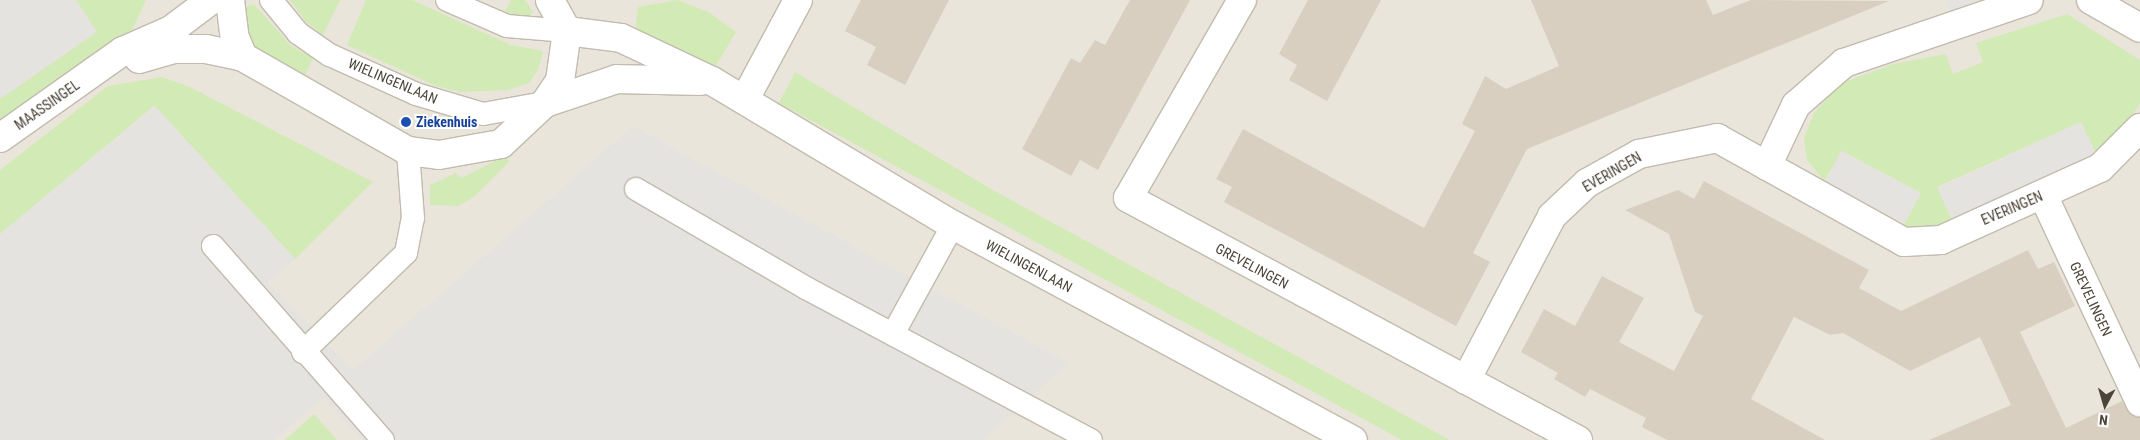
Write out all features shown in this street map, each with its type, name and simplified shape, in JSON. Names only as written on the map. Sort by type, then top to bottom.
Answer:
[{"type":"street","points":[[94,72],[123,51],[171,30],[211,0]]},
{"type":"street","points":[[230,0],[235,38],[243,57]]},
{"type":"street","points":[[94,72],[174,49],[206,49],[243,57],[408,151],[439,155],[501,144],[545,102],[560,81],[567,31],[550,0]]},
{"type":"street","points":[[745,99],[798,0]]},
{"type":"street","name":"GREVELINGEN","points":[[1242,0],[1128,198],[1578,440]]},
{"type":"street","points":[[1767,166],[1796,106],[1844,63],[2029,0]]},
{"type":"street","points":[[2091,0],[2140,28]]},
{"type":"street","name":"WIELINGENLAAN","points":[[567,31],[621,38],[712,81],[953,225],[1353,440]]},
{"type":"street","name":"MAASSINGEL","points":[[0,138],[94,72]]},
{"type":"street","name":"WIELINGENLAAN","points":[[545,102],[617,78],[712,81]]},
{"type":"street","name":"EVERINGEN","points":[[1466,380],[1552,216],[1587,183],[1639,154],[1716,138],[1904,242],[1941,240],[2100,168],[2140,128]]},
{"type":"street","name":"GREVELINGEN","points":[[2043,195],[2140,402]]},
{"type":"lane","name":"WIELINGENLAAN","points":[[271,0],[298,33],[322,49],[416,94],[483,114],[545,102]]},
{"type":"lane","name":"WIELINGENLAAN","points":[[447,0],[507,26],[567,31]]},
{"type":"lane","points":[[303,352],[406,253],[413,218],[408,151]]},
{"type":"lane","points":[[636,188],[893,334],[1091,440]]},
{"type":"lane","points":[[893,334],[953,225]]},
{"type":"lane","points":[[213,246],[303,352],[383,440]]},
{"type":"shaded area","points":[[0,0],[2140,0],[2140,440],[0,440]]},
{"type":"shaded area","points":[[0,0],[76,0],[97,32],[0,99]]},
{"type":"shaded area","points":[[1947,0],[2000,0],[1955,22]]},
{"type":"shaded area","points":[[155,106],[295,259],[268,283],[353,370],[633,126],[1069,363],[983,440],[362,440],[323,398],[274,440],[0,440],[0,234]]},
{"type":"shaded area","points":[[2081,122],[2096,154],[1953,220],[1938,189]]},
{"type":"shaded area","points":[[1841,151],[1920,193],[1905,223],[1825,181]]},
{"type":"green space","points":[[0,0],[146,0],[132,30],[0,121]]},
{"type":"green space","points":[[290,0],[340,0],[323,35],[306,22]]},
{"type":"green space","points":[[366,0],[412,0],[511,45],[543,51],[538,70],[529,83],[508,90],[460,92],[436,86],[347,45]]},
{"type":"green space","points":[[511,0],[525,0],[533,12],[520,23],[501,19]]},
{"type":"green space","points":[[678,0],[710,13],[736,32],[714,69],[635,34],[638,7]]},
{"type":"green space","points":[[254,4],[290,45],[313,58],[302,82],[255,52],[244,34],[242,8]]},
{"type":"green space","points":[[2067,14],[2140,60],[2140,103],[2126,126],[2096,154],[2081,122],[1937,187],[1952,220],[1931,230],[1904,225],[1921,193],[1842,151],[1824,181],[1807,160],[1804,138],[1814,113],[1840,84],[1893,64],[1946,54],[1953,74],[1983,62],[1976,43]]},
{"type":"green space","points":[[795,72],[991,189],[1450,440],[1402,440],[779,103]]},
{"type":"green space","points":[[162,77],[190,87],[373,182],[295,259],[154,106],[0,234],[0,170],[108,86]]},
{"type":"green space","points":[[505,156],[509,162],[474,197],[458,206],[430,205],[430,185],[456,173],[461,178]]},
{"type":"green space","points":[[314,414],[337,440],[285,440]]},
{"type":"building","points":[[861,0],[949,0],[905,85],[867,65],[876,47],[845,31]]},
{"type":"building","points":[[1130,0],[1190,0],[1098,170],[1080,160],[1071,176],[1022,149],[1071,58],[1080,63],[1095,40],[1105,45]]},
{"type":"building","points":[[1308,0],[1381,0],[1327,101],[1289,80],[1297,65],[1279,54]]},
{"type":"building","points":[[1531,0],[1706,0],[1713,15],[1751,0],[1889,1],[1527,149],[1473,253],[1490,262],[1456,326],[1224,202],[1232,187],[1216,179],[1243,129],[1424,228],[1475,131],[1462,124],[1485,76],[1506,89],[1559,66]]},
{"type":"building","points":[[1704,181],[1869,270],[1859,288],[1901,311],[2028,250],[2038,269],[2054,262],[2075,306],[2020,332],[2066,428],[2122,401],[2131,414],[2140,417],[2140,440],[1929,440],[2011,405],[1980,337],[1910,371],[1843,333],[1830,335],[1794,317],[1751,399],[1825,440],[1667,440],[1642,427],[1646,418],[1590,389],[1585,397],[1554,379],[1558,373],[1521,352],[1544,309],[1575,326],[1602,276],[1644,298],[1619,342],[1674,371],[1703,316],[1695,312],[1669,234],[1625,210],[1678,190],[1694,199]]},
{"type":"place","name":"Ziekenhuis","points":[[406,122]]}]
